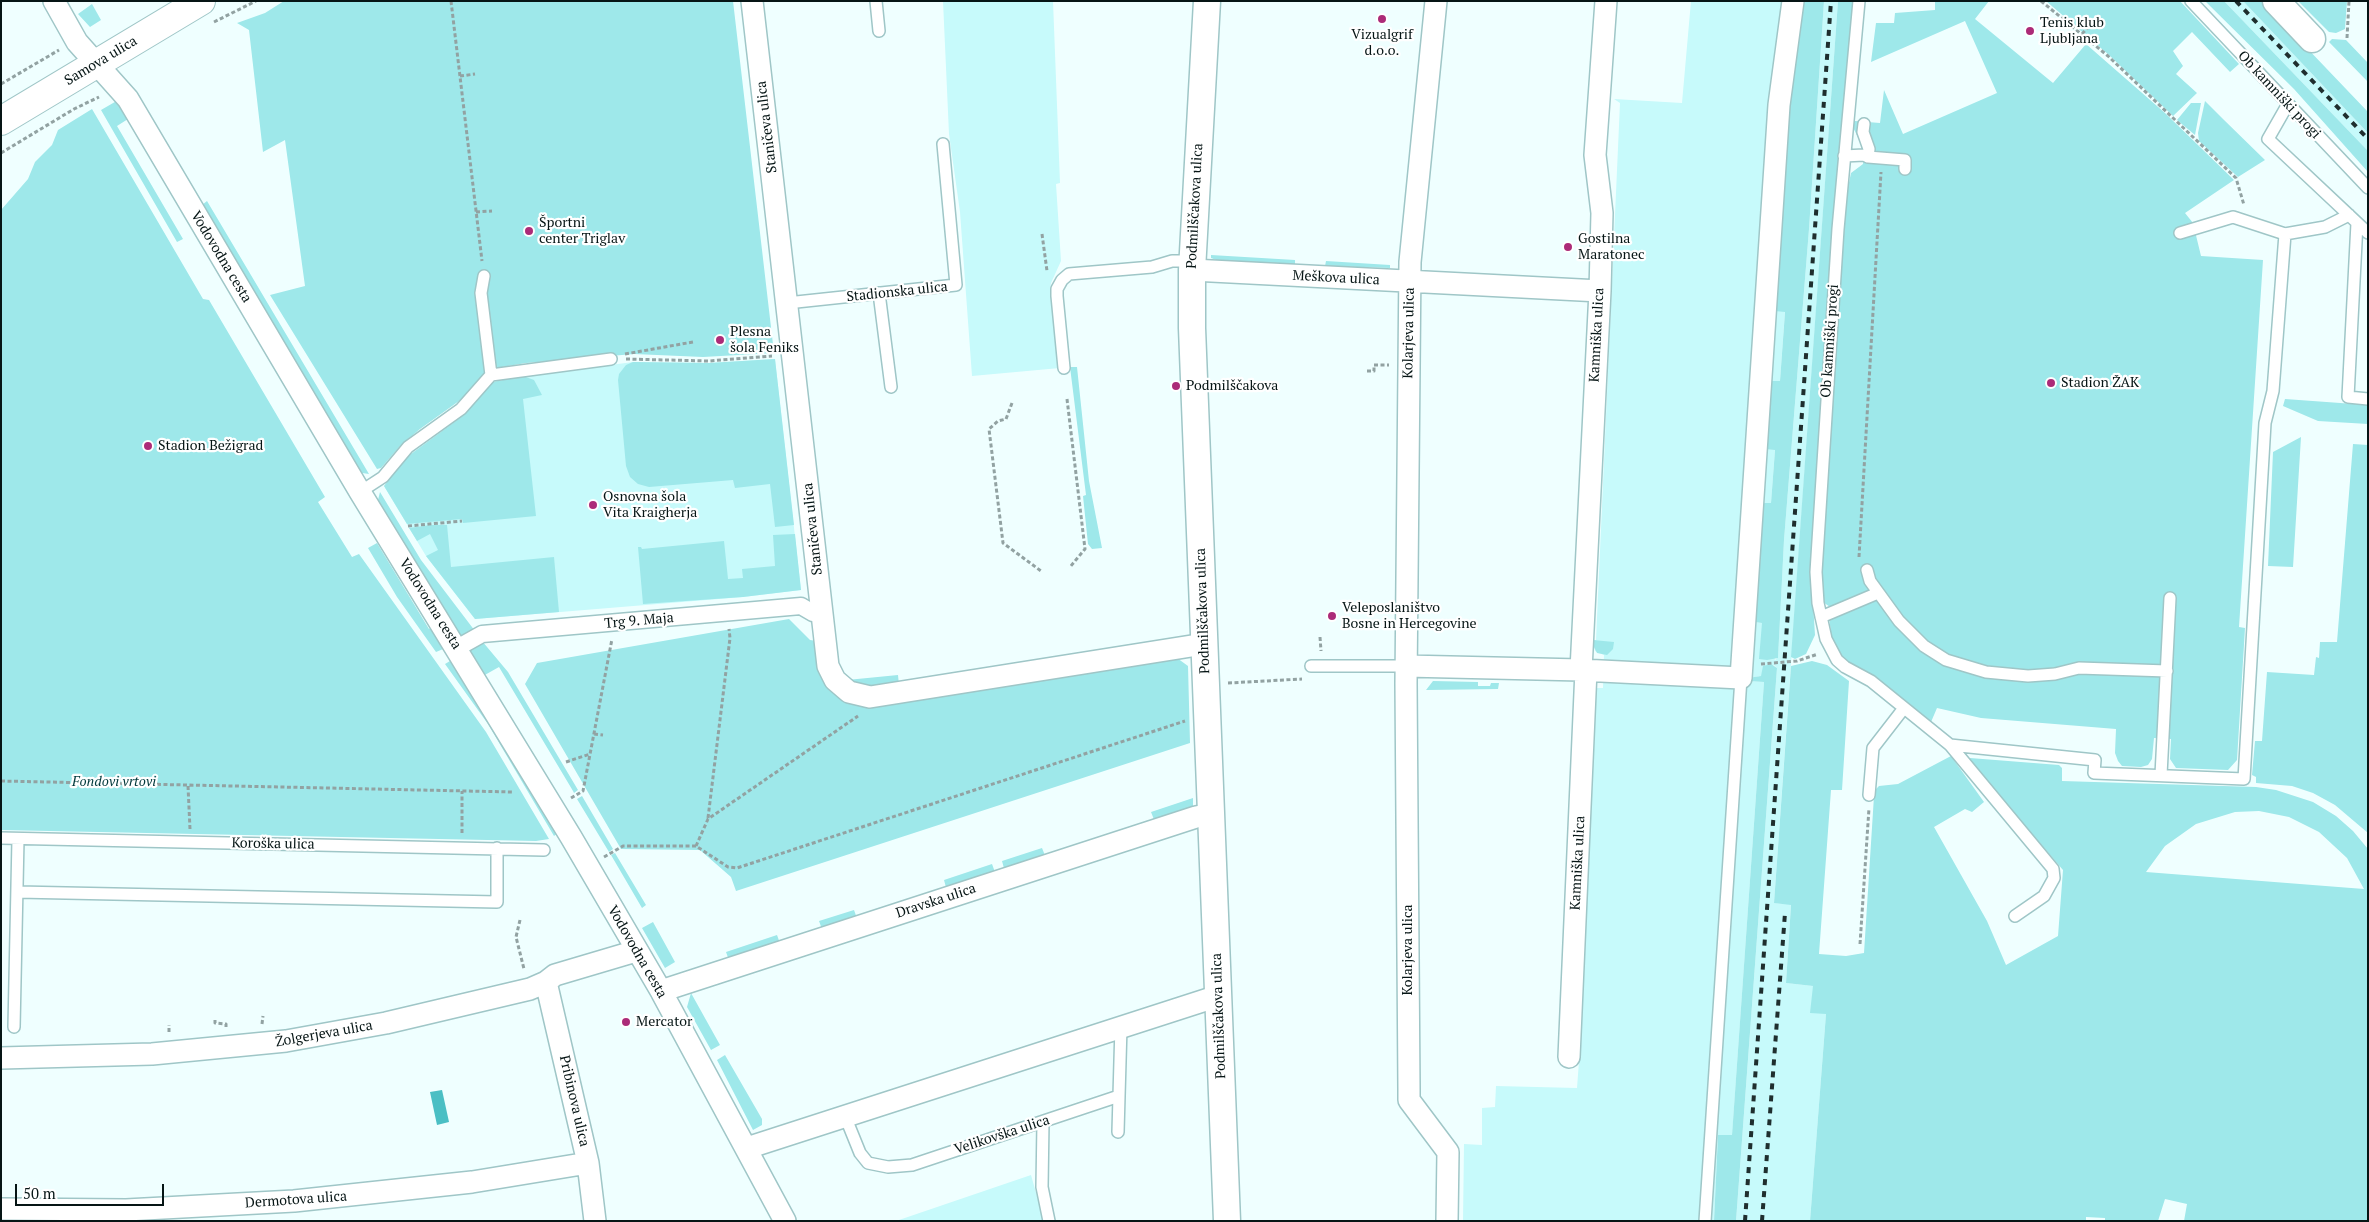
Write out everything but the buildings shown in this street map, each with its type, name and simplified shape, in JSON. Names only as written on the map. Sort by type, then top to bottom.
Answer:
[{"type":"main road","name":"Samova ulica","points":[[1,121],[98,64],[208,12]]},
{"type":"street","name":"Vodovodna cesta","points":[[54,1],[77,42],[128,99],[360,492],[457,648],[588,866],[661,991],[785,1221]]},
{"type":"street","name":"Staničeva ulica","points":[[752,1],[828,666],[835,680],[850,692],[864,697],[880,696],[1204,644]]},
{"type":"street","name":"Podmilščakova ulica","points":[[1207,1],[1192,266],[1204,644],[1227,1221]]},
{"type":"street","name":"Kolarjeva ulica","points":[[1436,1],[1410,282],[1406,666],[1409,1100],[1448,1152],[1447,1221]]},
{"type":"street","name":"Kamniška ulica","points":[[1569,1057],[1600,291],[1602,213],[1595,155],[1606,1]]},
{"type":"street","points":[[1406,666],[1741,672],[1779,105],[1793,1]]},
{"type":"street","points":[[2276,1],[2312,39]]},
{"type":"street","name":"Meškova ulica","points":[[1192,266],[1410,282],[1600,291]]},
{"type":"street","name":"Trg 9. Maja","points":[[457,648],[482,634],[615,624],[801,606],[813,613],[823,612]]},
{"type":"street","name":"Dravska ulica","points":[[661,991],[1196,816],[1211,814]]},
{"type":"street","name":"Žolgerjeva ulica","points":[[1,1058],[152,1054],[286,1041],[386,1024],[453,1009],[530,989],[546,982],[555,975],[636,951]]},
{"type":"street","name":"Pribinova ulica","points":[[546,982],[588,1163],[595,1221]]},
{"type":"street","points":[[747,1148],[1218,996]]},
{"type":"street","name":"Dermotova ulica","points":[[1,1209],[126,1210],[294,1201],[453,1184],[588,1163]]},
{"type":"lane","points":[[876,1],[879,31]]},
{"type":"lane","name":"Ob kamniški progi","points":[[1859,1],[1835,268],[1816,572],[1818,603],[1823,632],[1837,660],[1850,670],[1871,681],[1950,745],[2053,869],[2054,878],[2044,896],[2015,916]]},
{"type":"lane","name":"Ob kamniški progi","points":[[2191,1],[2368,188]]},
{"type":"lane","points":[[2288,104],[2268,139],[2368,233]]},
{"type":"lane","points":[[1864,124],[1864,132],[1869,149],[1868,158]]},
{"type":"lane","name":"Stadionska ulica","points":[[787,303],[956,285],[943,144]]},
{"type":"lane","points":[[1844,156],[1864,155],[1868,158],[1905,160],[1905,170]]},
{"type":"lane","points":[[2180,233],[2233,217],[2285,234],[2325,227],[2353,219]]},
{"type":"lane","points":[[2353,219],[2348,397],[2368,399]]},
{"type":"lane","points":[[1950,745],[2095,760],[2094,773],[2244,779],[2265,423],[2273,391],[2285,234]]},
{"type":"lane","points":[[1064,368],[1057,289],[1062,280],[1069,274],[1152,267],[1172,261],[1192,266]]},
{"type":"lane","points":[[484,276],[481,293],[491,375]]},
{"type":"lane","points":[[880,294],[891,387]]},
{"type":"lane","points":[[360,492],[383,477],[408,447],[461,409],[491,375],[611,359]]},
{"type":"lane","points":[[1867,570],[1870,581],[1895,624],[1946,660],[1986,672],[2028,676],[2055,674],[2079,668],[2167,671]]},
{"type":"lane","points":[[1821,617],[1878,593]]},
{"type":"lane","points":[[2160,776],[2170,598]]},
{"type":"lane","points":[[1311,666],[1406,666]]},
{"type":"lane","points":[[1705,1221],[1741,672]]},
{"type":"lane","points":[[1870,795],[1873,748],[1904,708]]},
{"type":"lane","name":"Koroška ulica","points":[[1,838],[544,850]]},
{"type":"lane","points":[[14,1026],[18,839]]},
{"type":"lane","points":[[18,892],[497,902],[497,848]]},
{"type":"lane","points":[[1118,1132],[1121,1026]]},
{"type":"lane","name":"Velikovška ulica","points":[[845,1116],[863,1158],[874,1165],[896,1168],[912,1165],[1119,1096]]},
{"type":"lane","points":[[1043,1122],[1042,1187],[1049,1221]]},
{"type":"path","points":[[208,12],[256,1]]},
{"type":"path","points":[[451,1],[484,276]]},
{"type":"path","points":[[2041,1],[2082,34],[2236,178],[2249,222]]},
{"type":"path","points":[[2347,38],[2349,1]]},
{"type":"path","points":[[2082,34],[2090,24]]},
{"type":"path","points":[[1,84],[61,49]]},
{"type":"path","points":[[43,58],[47,66]]},
{"type":"path","points":[[460,76],[475,74]]},
{"type":"path","name":"Samova ulica","points":[[1,153],[74,109],[100,96]]},
{"type":"path","points":[[1867,570],[1858,569],[1882,158]]},
{"type":"path","points":[[476,212],[492,210]]},
{"type":"path","points":[[1042,234],[1046,271]]},
{"type":"path","points":[[611,359],[632,351],[693,342]]},
{"type":"path","points":[[611,359],[709,361],[793,354]]},
{"type":"path","points":[[1367,371],[1374,371],[1374,365],[1391,365]]},
{"type":"path","points":[[1067,399],[1085,549],[1070,566]]},
{"type":"path","points":[[1012,404],[1006,419],[998,420],[989,429],[1003,542],[1041,571]]},
{"type":"path","points":[[408,526],[462,521]]},
{"type":"path","points":[[553,808],[583,791],[615,624]]},
{"type":"path","points":[[1320,637],[1320,649]]},
{"type":"path","points":[[696,846],[708,819],[730,638]]},
{"type":"path","points":[[1741,672],[1797,661],[1830,649]]},
{"type":"path","points":[[1221,683],[1308,678],[1311,676],[1311,666]]},
{"type":"path","points":[[708,819],[864,712],[880,696]]},
{"type":"path","points":[[588,866],[623,846],[696,846],[728,866],[737,868],[1189,720]]},
{"type":"path","points":[[594,734],[602,736]]},
{"type":"path","points":[[566,762],[590,754]]},
{"type":"path","points":[[1,781],[513,792]]},
{"type":"path","points":[[188,786],[190,842]]},
{"type":"path","points":[[462,791],[462,848]]},
{"type":"path","points":[[1860,944],[1870,795]]},
{"type":"path","points":[[520,920],[516,937],[524,969]]},
{"type":"shaded area","points":[[943,1],[1053,1],[1060,183],[1056,184],[1061,261],[1051,283],[1050,290],[1060,368],[972,376],[960,212],[949,134]]},
{"type":"shaded area","points":[[1691,1],[1798,1],[1776,310],[1785,311],[1780,381],[1770,381],[1767,449],[1775,449],[1771,503],[1762,503],[1754,622],[1762,623],[1775,660],[1778,657],[1784,540],[1809,229],[1824,1],[1838,1],[1774,903],[1791,904],[1786,983],[1813,986],[1826,1014],[1810,1221],[1736,1221],[1777,668],[1774,665],[1761,676],[1749,678],[1749,681],[1764,682],[1732,1136],[1718,1136],[1714,1221],[1463,1221],[1464,1144],[1482,1145],[1482,1108],[1495,1107],[1496,1086],[1577,1088],[1594,688],[1603,688],[1604,655],[1595,651],[1593,640],[1596,640],[1620,103],[1614,99],[1682,103]]},
{"type":"shaded area","points":[[2224,1],[2243,1],[2368,133],[2368,151]]},
{"type":"shaded area","name":"Osnovna šola Vita Kraigherja","points":[[775,359],[801,590],[743,597],[475,619],[426,556],[384,486],[411,454],[464,415],[489,386],[497,380],[633,362],[709,363]]},
{"type":"shaded area","points":[[442,1090],[449,1122],[437,1125],[430,1092]]},
{"type":"shaded area","points":[[1031,1175],[1044,1221],[896,1221]]},
{"type":"green space","name":"Športni center Triglav","points":[[284,1],[733,1],[774,353],[703,357],[634,354],[526,363],[490,369],[459,401],[420,429],[401,445],[381,468],[377,469],[270,295],[305,286],[285,140],[263,152],[249,30],[237,23],[265,13]]},
{"type":"green space","points":[[1798,1],[1824,1],[1809,229],[1784,540],[1778,658],[1767,660],[1759,659],[1762,623],[1754,622],[1762,503],[1771,503],[1775,450],[1766,449],[1770,381],[1780,381],[1785,312],[1775,311]]},
{"type":"green space","points":[[1838,1],[1855,1],[1832,229],[1820,418],[1811,572],[1815,635],[1806,654],[1795,659],[1791,657]]},
{"type":"green space","name":"Stadion ŽAK","points":[[1935,1],[1989,1],[1975,19],[2053,83],[2086,44],[2165,113],[2234,180],[2185,213],[2193,223],[2201,256],[2263,260],[2239,627],[2245,628],[2237,760],[2228,770],[2176,768],[2170,759],[2171,739],[2154,738],[2152,759],[2148,765],[2141,767],[2122,766],[2115,753],[2116,729],[1981,718],[1937,708],[1931,722],[1874,676],[1844,660],[1832,639],[1829,618],[1830,607],[1823,602],[1821,565],[1844,207],[1851,173],[1863,164],[1864,150],[1851,123],[1855,121],[1880,123],[1884,90],[1903,134],[1997,93],[1965,21],[1871,62],[1876,23],[1894,23],[1895,13],[1935,10]]},
{"type":"green space","points":[[2046,1],[2180,1],[2239,64],[2230,72],[2192,32],[2173,51],[2183,66],[2176,74],[2197,93],[2173,116],[2109,55]]},
{"type":"green space","points":[[2205,1],[2224,1],[2368,151],[2368,172],[2294,89]]},
{"type":"green space","points":[[2243,1],[2262,1],[2368,112],[2368,133]]},
{"type":"green space","points":[[2298,1],[2347,1],[2345,29],[2336,33],[2329,32]]},
{"type":"green space","points":[[92,4],[101,20],[90,27],[78,14]]},
{"type":"green space","points":[[2332,39],[2346,40],[2368,63],[2368,82],[2329,42]]},
{"type":"green space","points":[[120,99],[128,119],[117,126],[183,239],[177,242],[101,110]]},
{"type":"green space","points":[[2205,101],[2265,160],[2238,177],[2199,141],[2198,133]]},
{"type":"green space","points":[[2191,103],[2201,103],[2195,135],[2177,120]]},
{"type":"green space","name":"Stadion Bežigrad","points":[[92,109],[203,299],[209,300],[325,497],[318,502],[352,557],[359,554],[486,732],[549,839],[536,841],[1,830],[1,210],[28,179],[35,162],[52,145],[58,130]]},
{"type":"green space","points":[[207,201],[369,474],[362,473],[202,205]]},
{"type":"green space","points":[[1211,255],[1295,260],[1295,265],[1219,261],[1211,258]]},
{"type":"green space","points":[[1326,261],[1390,265],[1390,268],[1325,266]]},
{"type":"green space","points":[[775,359],[794,525],[775,527],[770,484],[735,488],[733,480],[649,487],[638,484],[630,477],[626,466],[618,380],[619,374],[626,365],[633,362],[709,363]]},
{"type":"green space","points":[[1070,367],[1077,367],[1089,481],[1102,548],[1092,549],[1088,544],[1083,496],[1086,495]]},
{"type":"green space","points":[[523,376],[534,380],[542,395],[523,399],[536,516],[463,523],[462,519],[407,524],[384,486],[399,466],[411,454],[464,415],[493,382]]},
{"type":"green space","points":[[2285,399],[2368,405],[2368,424],[2318,421],[2283,406]]},
{"type":"green space","points":[[2301,437],[2293,567],[2268,566],[2273,452]]},
{"type":"green space","points":[[2353,444],[2368,445],[2368,833],[2335,805],[2313,793],[2292,786],[2256,783],[2256,777],[2252,775],[2255,741],[2262,741],[2267,672],[2314,675],[2316,657],[2319,658],[2320,642],[2337,642]]},
{"type":"green space","points":[[380,492],[421,560],[475,631],[461,640],[378,500]]},
{"type":"green space","points":[[447,525],[451,567],[554,557],[559,612],[475,619],[426,556],[438,550],[430,534],[417,541],[409,528]]},
{"type":"green space","points":[[795,534],[801,590],[743,597],[643,604],[638,547],[642,549],[724,541],[728,579],[743,578],[742,569],[775,566],[773,535]]},
{"type":"green space","points":[[377,543],[429,629],[435,626],[448,647],[436,652],[397,597],[368,548]]},
{"type":"green space","points":[[789,619],[810,640],[817,641],[834,691],[1177,658],[1188,666],[1190,743],[736,891],[731,877],[700,850],[621,849],[525,684],[537,663]]},
{"type":"green space","points":[[1593,640],[1614,642],[1613,649],[1607,655],[1597,653]]},
{"type":"green space","points":[[482,641],[508,672],[578,790],[574,793],[499,667],[483,676],[467,649]]},
{"type":"green space","points":[[455,658],[559,832],[554,836],[488,724],[445,664]]},
{"type":"green space","points":[[1812,661],[1827,665],[1849,681],[1842,790],[1831,790],[1819,954],[1846,956],[1864,953],[1876,789],[1879,786],[1898,784],[1951,756],[1984,802],[1972,812],[1965,809],[1934,827],[1987,921],[2006,965],[2058,936],[2063,870],[1968,760],[1970,758],[2059,765],[2062,768],[2062,781],[2256,787],[2276,790],[2313,802],[2336,816],[2353,831],[2368,849],[2368,1221],[2184,1221],[2187,1204],[2165,1199],[2158,1221],[2105,1221],[2105,1218],[2086,1217],[2086,1221],[1810,1221],[1826,1014],[1810,1013],[1813,986],[1786,983],[1791,905],[1774,903],[1791,666]],"holes":[[[2259,811],[2289,817],[2319,832],[2347,858],[2364,889],[2146,872],[2165,846],[2196,824],[2235,812]]]},
{"type":"green space","points":[[1771,664],[1777,668],[1736,1221],[1714,1221],[1718,1135],[1732,1135],[1764,682],[1748,681],[1748,678],[1761,676],[1763,666]]},
{"type":"green space","points":[[898,675],[899,685],[867,689],[847,680]]},
{"type":"green space","points":[[1433,681],[1478,682],[1478,686],[1490,686],[1491,683],[1499,683],[1498,689],[1426,690]]},
{"type":"green space","points":[[582,796],[613,849],[609,852],[577,799]]},
{"type":"green space","points":[[1193,798],[1193,809],[1155,822],[1151,812]]},
{"type":"green space","points":[[1042,848],[1046,858],[1005,872],[1002,861]]},
{"type":"green space","points":[[615,853],[646,905],[642,908],[611,855]]},
{"type":"green space","points":[[992,864],[996,875],[947,891],[944,880]]},
{"type":"green space","points":[[854,910],[858,921],[823,932],[819,921]]},
{"type":"green space","points":[[653,922],[675,962],[665,968],[642,928]]},
{"type":"green space","points":[[777,935],[781,946],[730,963],[726,952]]},
{"type":"green space","points":[[691,993],[720,1045],[711,1050],[687,1007]]},
{"type":"green space","points":[[725,1055],[762,1119],[762,1125],[753,1130],[717,1060]]},
{"type":"railway","points":[[1745,1221],[1831,1]]},
{"type":"railway","points":[[2236,1],[2368,139]]},
{"type":"railway","points":[[1762,1221],[1785,913]]},
{"type":"place","name":"Vizualgrif d.o.o.","points":[[1382,19]]},
{"type":"place","name":"Tenis klub Ljubljana","points":[[2030,31]]},
{"type":"place","name":"Športni center Triglav","points":[[529,231]]},
{"type":"place","name":"Gostilna Maratonec","points":[[1568,247]]},
{"type":"place","name":"Plesna šola Feniks","points":[[720,340]]},
{"type":"place","name":"Stadion ŽAK","points":[[2051,383]]},
{"type":"place","name":"Podmilščakova","points":[[1176,386]]},
{"type":"place","name":"Stadion Bežigrad","points":[[148,446]]},
{"type":"place","name":"Osnovna šola Vita Kraigherja","points":[[593,505]]},
{"type":"place","name":"Veleposlaništvo Bosne in Hercegovine","points":[[1332,616]]},
{"type":"place","name":"Mercator","points":[[626,1022]]},
{"type":"park label","name":"Fondovi vrtovi","points":[[114,782]]}]
